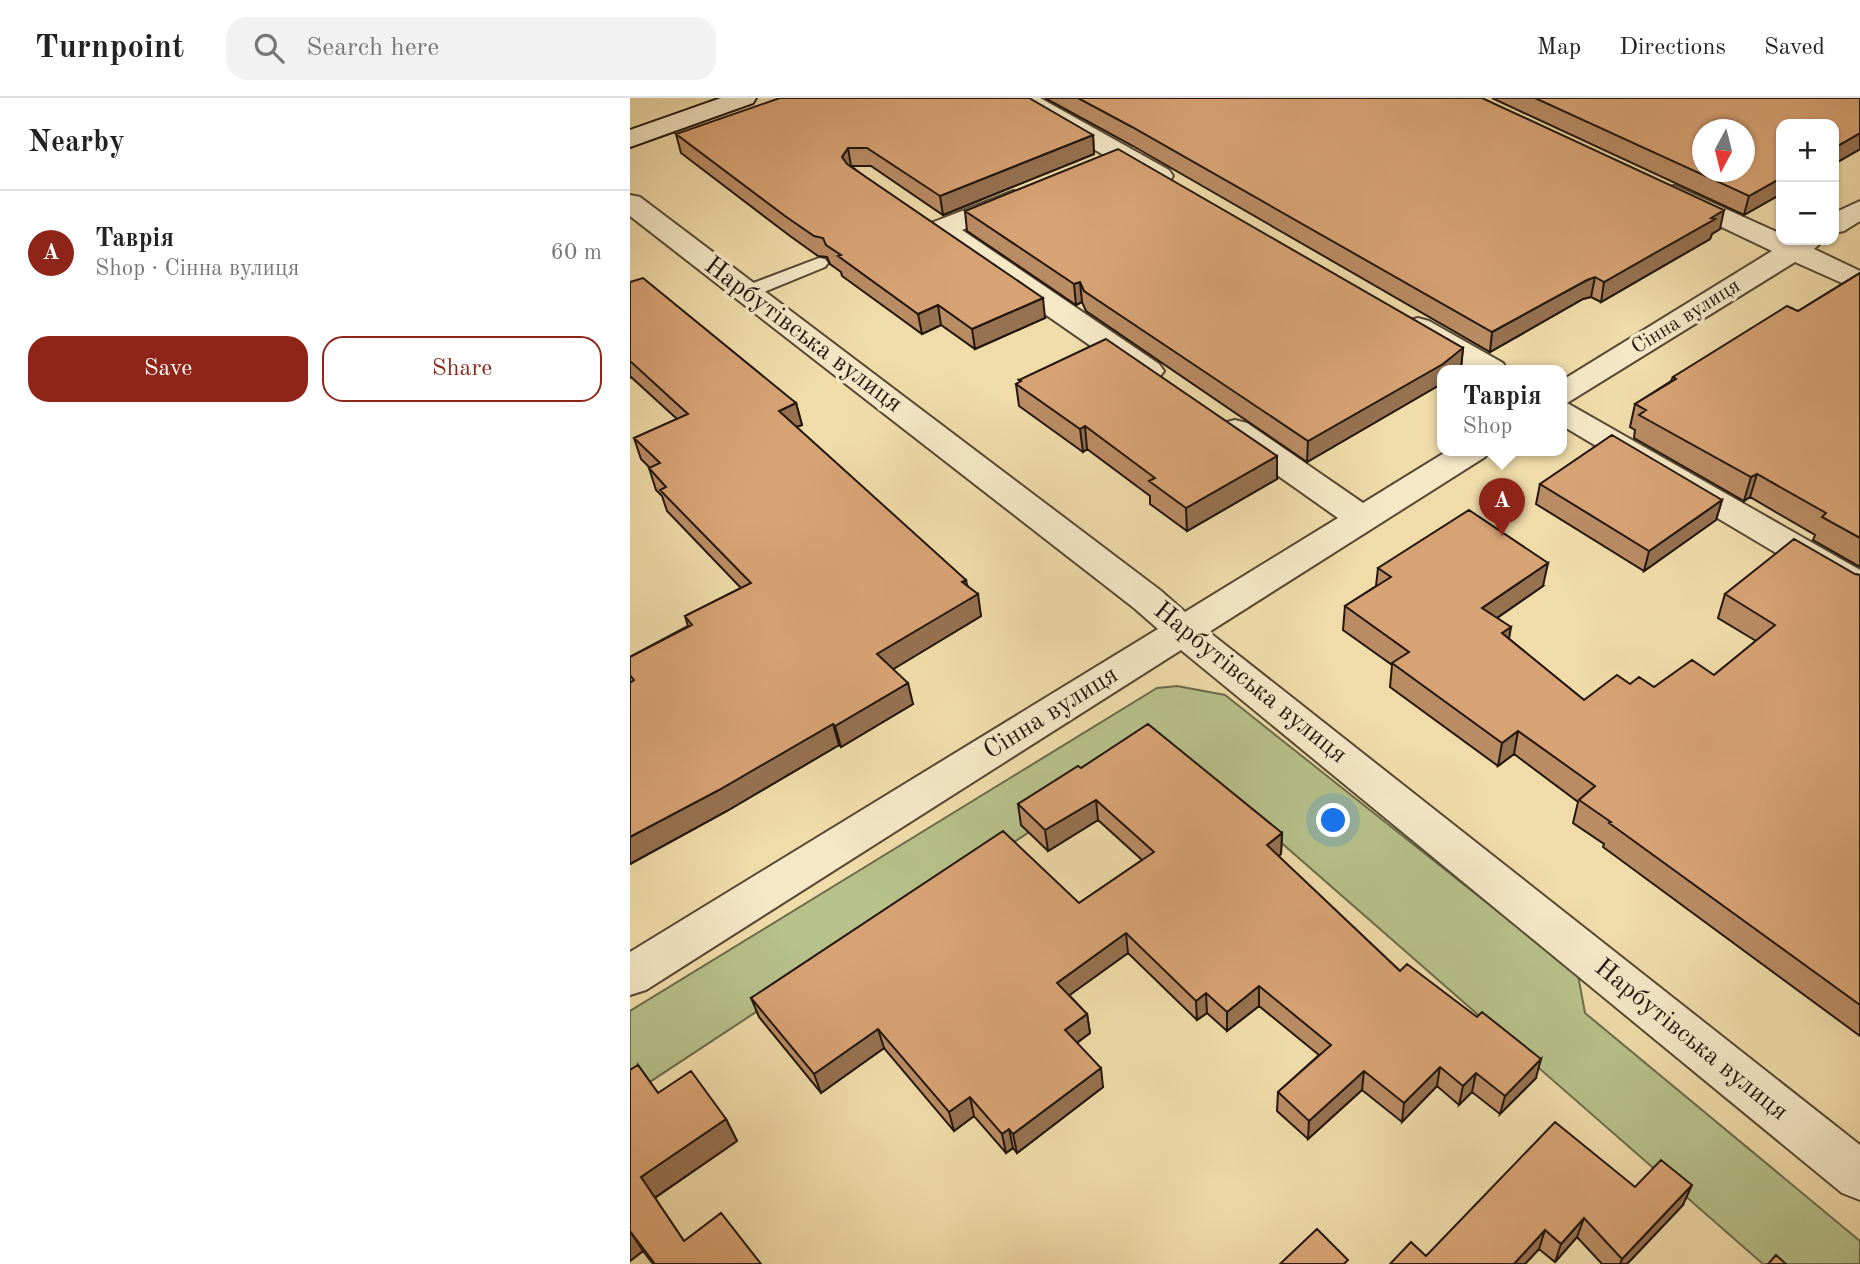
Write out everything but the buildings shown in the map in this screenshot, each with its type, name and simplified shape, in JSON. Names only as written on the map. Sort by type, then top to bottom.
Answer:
[{"type":"street","points":[[630,139],[744,98]]},
{"type":"street","points":[[1022,98],[1182,189]]},
{"type":"street","points":[[1084,170],[1122,154]]},
{"type":"street","points":[[1045,186],[930,221],[1167,384]]},
{"type":"street","points":[[1657,186],[1776,234]]},
{"type":"street","name":"Нарбутівська вулиця","points":[[630,203],[1147,598],[1183,631],[1860,1176]]},
{"type":"street","points":[[1839,222],[1860,209]]},
{"type":"street","points":[[1802,245],[1860,282]]},
{"type":"street","name":"Сінна вулиця","points":[[1567,392],[1802,245]]},
{"type":"street","points":[[1398,315],[1483,365]]},
{"type":"street","points":[[1212,414],[1363,519]]},
{"type":"street","points":[[1567,414],[1860,586]]},
{"type":"street","name":"Сінна вулиця","points":[[630,976],[1463,456]]},
{"type":"lane","points":[[747,292],[819,263]]},
{"type":"green space","points":[[1177,686],[1225,695],[1578,975],[1585,1013],[1860,1241],[1860,1264],[1763,1264],[1166,742],[630,1095],[630,1011],[1157,688]]},
{"type":"place","name":"Таврія","points":[[1502,536]]}]
